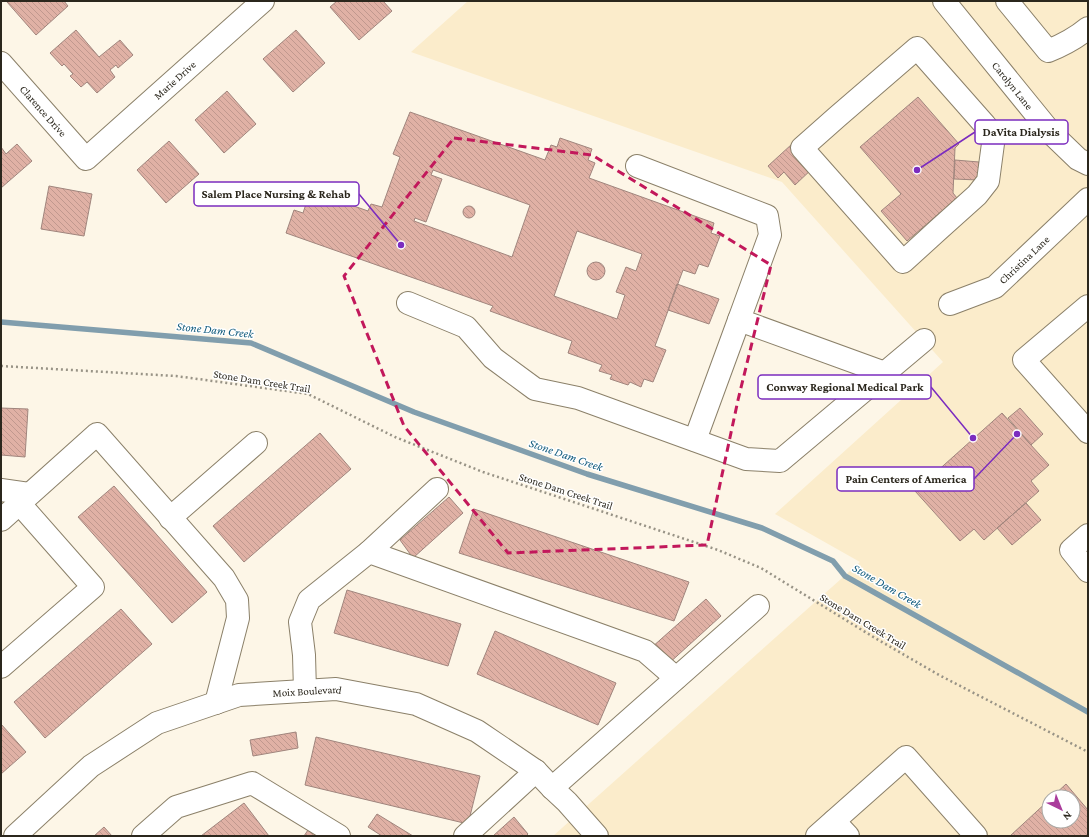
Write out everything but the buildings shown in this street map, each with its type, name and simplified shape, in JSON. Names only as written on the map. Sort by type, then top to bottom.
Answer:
[{"type":"street","name":"Marie Drive","points":[[86,159],[263,1]]},
{"type":"street","name":"Carolyn Lane","points":[[944,1],[1052,134],[1078,159],[1088,164]]},
{"type":"street","points":[[1007,1],[1048,51],[1068,43],[1088,28]]},
{"type":"street","points":[[917,48],[994,136],[988,180],[977,195],[903,262],[802,148],[917,48]]},
{"type":"street","name":"Clarence Drive","points":[[1,63],[86,159]]},
{"type":"street","points":[[638,166],[767,216],[770,235],[695,440]]},
{"type":"street","name":"Christina Lane","points":[[950,304],[995,287],[1088,199]]},
{"type":"street","points":[[408,303],[466,327],[493,358],[536,389],[578,398],[746,459],[780,462],[924,340]]},
{"type":"street","points":[[1088,306],[1024,360],[1088,432]]},
{"type":"street","points":[[739,320],[885,373]]},
{"type":"street","points":[[1,520],[97,434],[224,578],[237,600],[238,618],[216,703]]},
{"type":"street","points":[[170,518],[256,442]]},
{"type":"street","points":[[305,691],[304,655],[300,622],[309,600],[369,552],[437,489]]},
{"type":"street","points":[[1,490],[24,499],[92,587],[1,667]]},
{"type":"street","points":[[1088,535],[1071,550],[1088,571]]},
{"type":"street","points":[[369,552],[645,651],[676,678]]},
{"type":"street","points":[[552,788],[758,606]]},
{"type":"street","name":"Moix Boulevard","points":[[15,836],[91,766],[157,723],[239,695],[336,689],[416,704],[477,731],[536,771],[567,802],[597,836]]},
{"type":"street","points":[[817,836],[841,828],[906,757],[976,836]]},
{"type":"street","points":[[465,836],[536,771]]},
{"type":"street","points":[[143,836],[176,808],[252,782],[339,836]]},
{"type":"path","name":"Stone Dam Creek Trail","points":[[1,366],[176,376],[308,394],[395,437],[483,472],[718,550],[761,568],[875,638],[933,671],[1088,752]]},
{"type":"highlighted area","points":[[454,138],[592,155],[771,265],[738,400],[707,545],[508,553],[404,426],[344,276]]},
{"type":"shaded area","points":[[468,1],[1088,1],[1088,836],[553,836],[860,562],[775,514],[943,362],[782,182],[411,52]]},
{"type":"waterway","name":"Stone Dam Creek","points":[[1,322],[251,343],[414,412],[587,474],[762,528],[833,561],[845,576],[1088,712]]},
{"type":"place","name":"DaVita Dialysis","points":[[917,170]]},
{"type":"place","name":"Salem Place Nursing & Rehab","points":[[401,245]]},
{"type":"place","name":"Pain Centers of America","points":[[1017,434]]},
{"type":"place","name":"Conway Regional Medical Park","points":[[973,438]]}]
